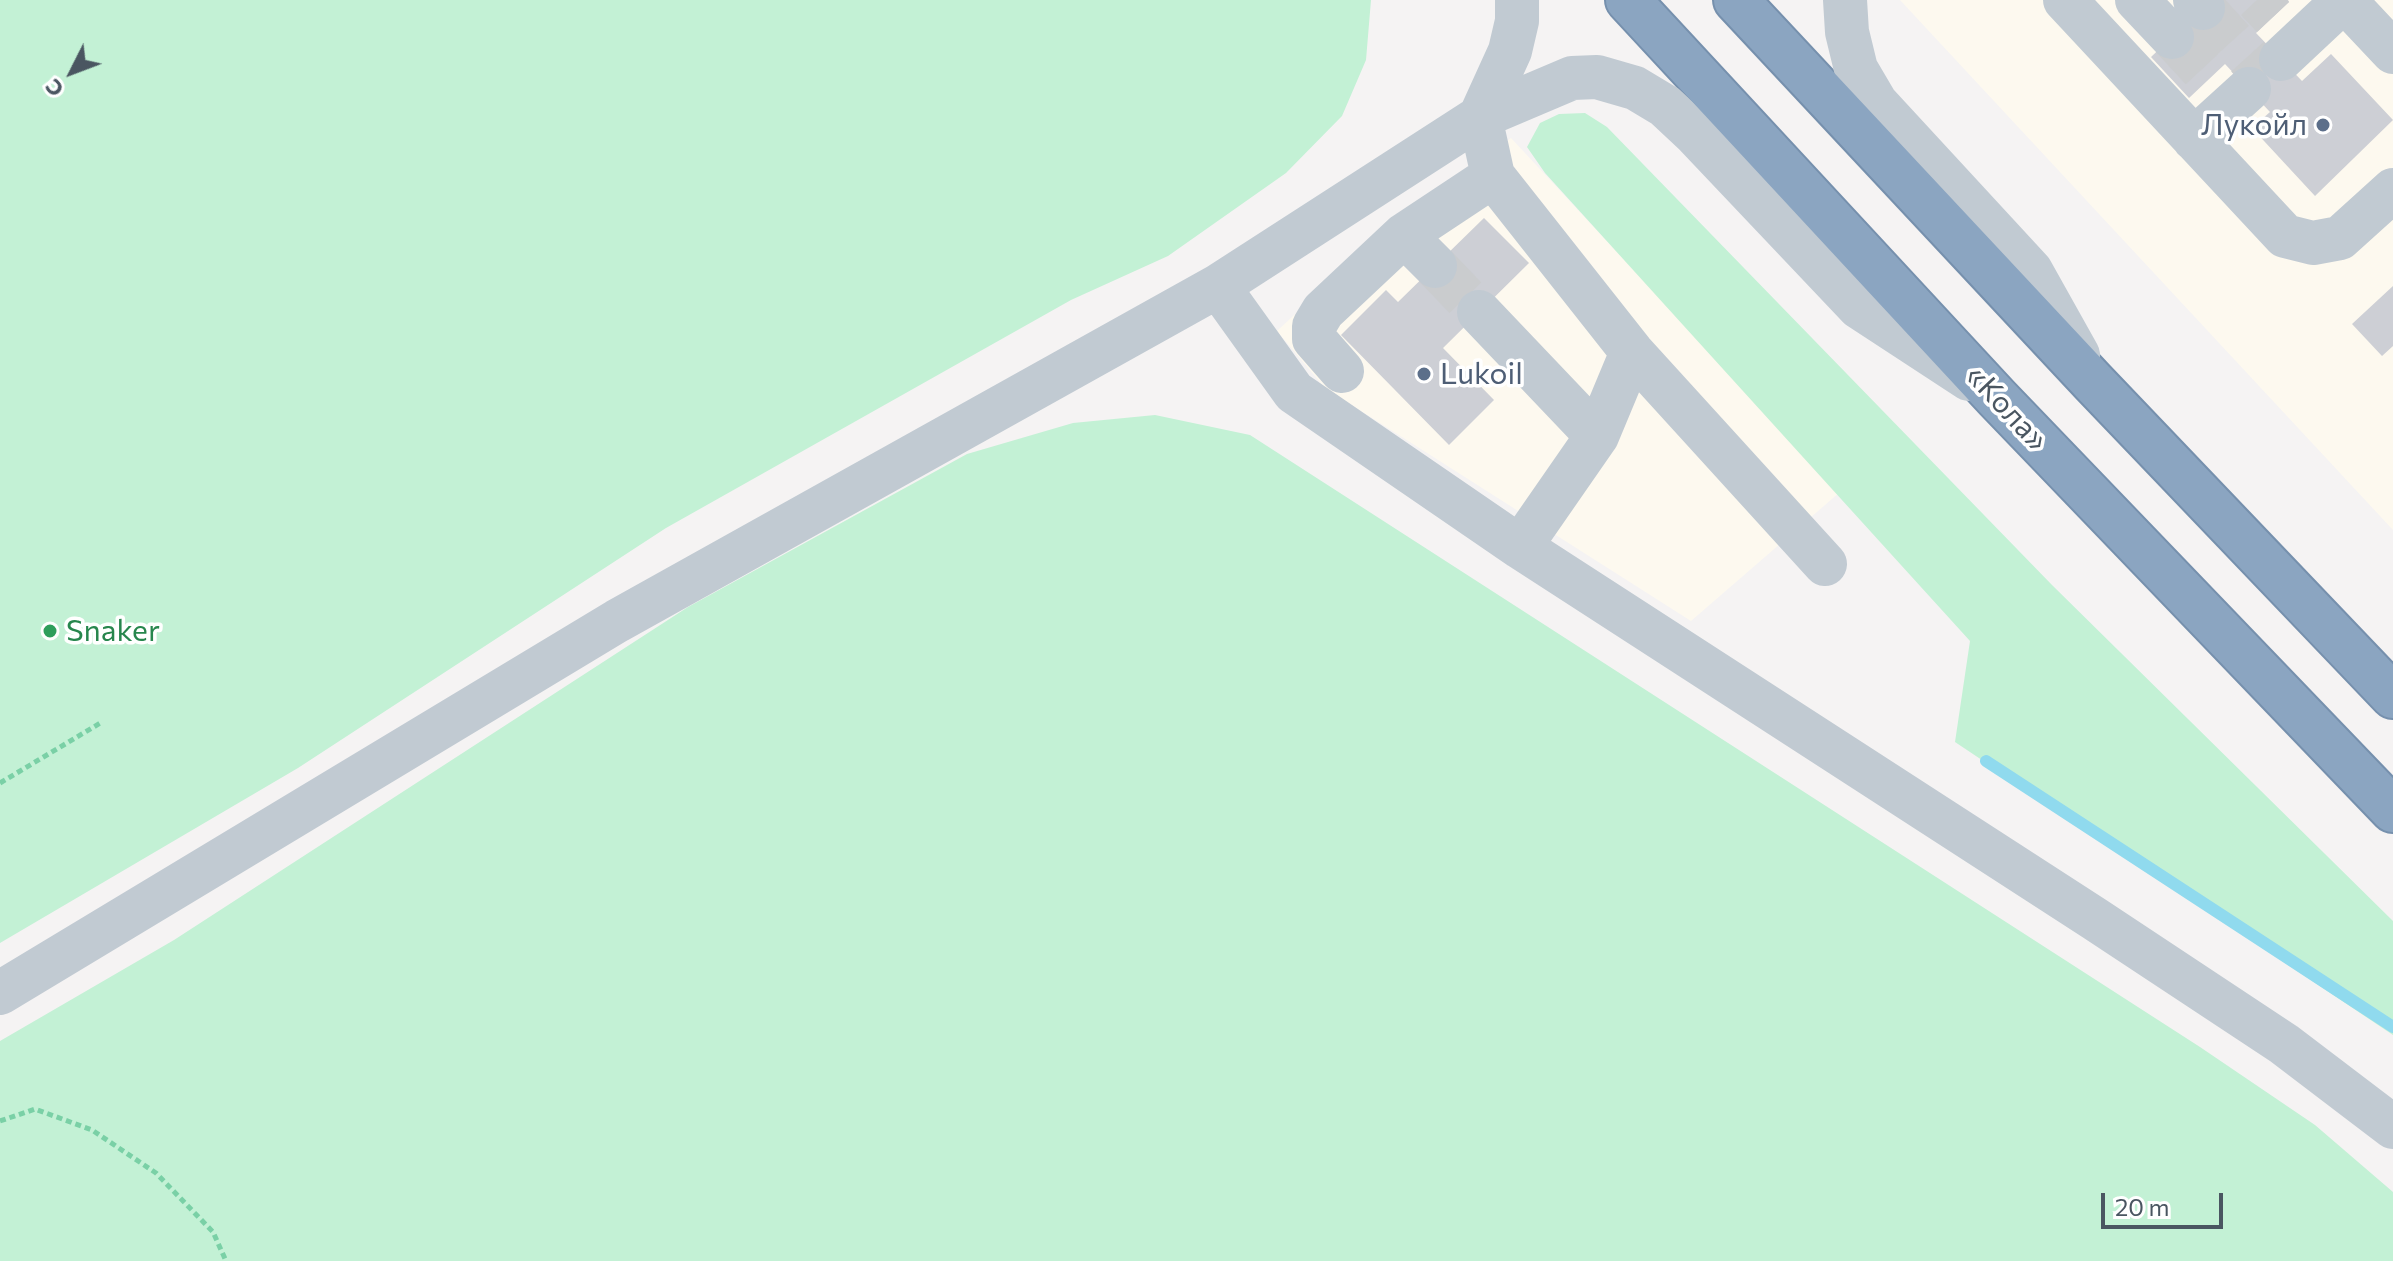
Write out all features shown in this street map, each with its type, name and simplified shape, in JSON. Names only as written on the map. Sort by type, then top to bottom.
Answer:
[{"type":"highway","name":"«Кола»","points":[[1628,0],[1997,398],[2393,810]]},
{"type":"highway","points":[[1736,0],[2093,382],[2393,696]]},
{"type":"street","points":[[1517,0],[1517,21],[1510,51],[1480,117],[1493,176],[1632,352],[1825,564]]},
{"type":"street","points":[[1845,0],[1847,32],[1856,69],[1876,103],[2031,271],[2093,382]]},
{"type":"street","points":[[2137,0],[2190,15]]},
{"type":"street","points":[[2284,40],[2344,0],[2393,52]]},
{"type":"street","points":[[2075,3],[2194,139],[2285,236],[2313,243],[2340,238],[2393,190]]},
{"type":"street","points":[[0,993],[617,621],[1218,286],[1480,117],[1572,78],[1597,77],[1635,88],[1665,106],[1859,307],[1997,398]]},
{"type":"street","points":[[2194,139],[2230,90]]},
{"type":"street","points":[[1342,371],[1314,339],[1314,326],[1323,311],[1404,235],[1493,176]]},
{"type":"street","points":[[1404,235],[1435,266]]},
{"type":"street","points":[[1218,286],[1294,392],[1520,547],[2259,1027],[2393,1127]]},
{"type":"street","points":[[1479,312],[1597,436]]},
{"type":"street","points":[[1520,547],[1597,436],[1632,352]]},
{"type":"path","points":[[0,783],[102,722]]},
{"type":"path","points":[[0,1121],[35,1109],[92,1130],[156,1173],[213,1232],[226,1261]]},
{"type":"shaded area","points":[[1900,0],[2393,0],[2393,530]]},
{"type":"shaded area","points":[[1511,138],[1840,492],[1691,621],[1325,388],[1277,331],[1396,220]]},
{"type":"green space","points":[[0,0],[1371,0],[1366,60],[1342,116],[1286,173],[1168,256],[1071,300],[666,528],[298,768],[0,943]]},
{"type":"green space","points":[[1585,113],[1607,127],[2052,585],[2393,921],[2393,1035],[1955,742],[1970,641],[1545,173],[1527,147],[1540,123],[1559,114]]},
{"type":"green space","points":[[1155,415],[1250,435],[2200,1047],[2315,1125],[2393,1192],[2393,1261],[0,1261],[0,1041],[174,940],[688,607],[967,454],[1073,423]]},
{"type":"building","points":[[2211,0],[2288,0],[2256,33],[2302,81],[2331,54],[2393,120],[2315,196],[2252,128],[2270,112],[2225,64],[2189,98],[2151,57]]},
{"type":"building","points":[[1484,218],[1529,263],[1443,348],[1494,400],[1449,445],[1341,335],[1386,290],[1398,302]]},
{"type":"building","points":[[2393,286],[2393,346],[2382,356],[2352,324]]},
{"type":"waterway","points":[[1986,761],[2393,1027]]},
{"type":"tunnel","points":[[2257,0],[2273,17]]},
{"type":"tunnel","points":[[2203,8],[2264,75]]},
{"type":"tunnel","points":[[2172,37],[2210,78]]},
{"type":"tunnel","points":[[1435,266],[1479,312]]},
{"type":"place","name":"Лукойл","points":[[2323,125]]},
{"type":"place","name":"Lukoil","points":[[1424,374]]},
{"type":"place","name":"Snaker","points":[[50,631]]}]
